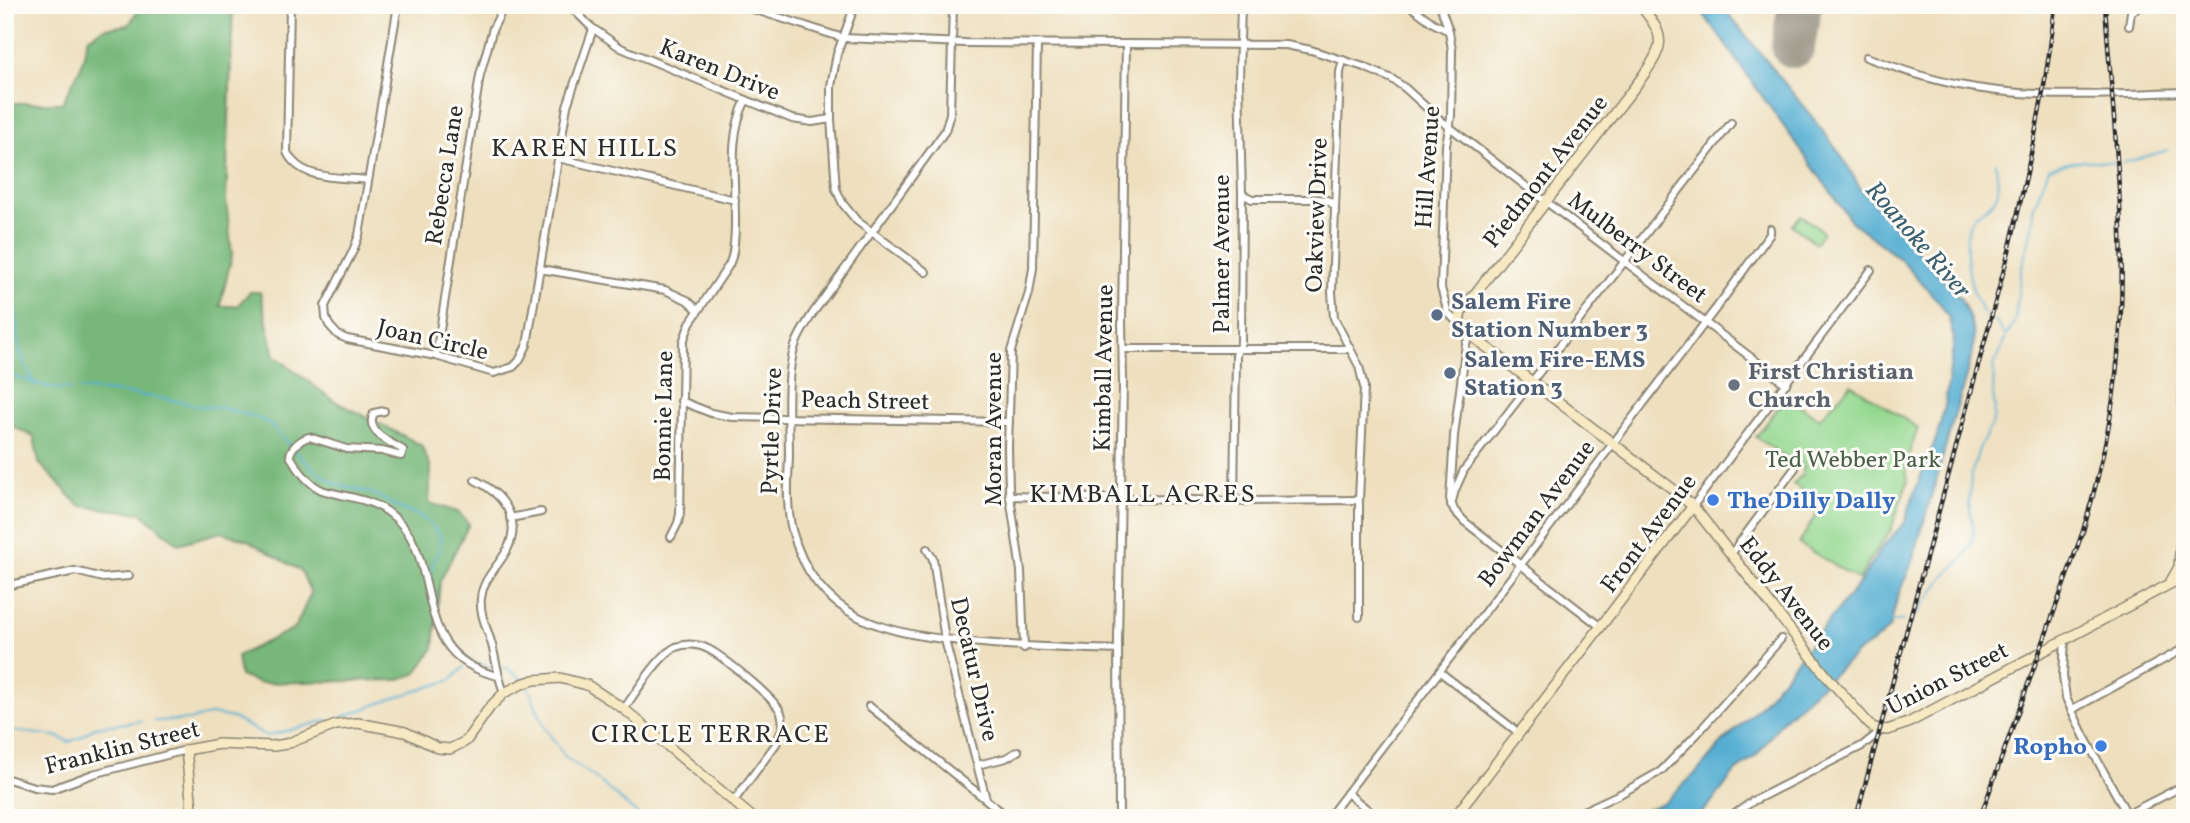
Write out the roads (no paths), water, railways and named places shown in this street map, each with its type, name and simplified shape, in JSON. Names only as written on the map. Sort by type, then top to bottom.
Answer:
[{"type":"street","points":[[290,5],[287,152],[294,164],[308,172],[368,180]]},
{"type":"street","name":"Joan Circle","points":[[398,5],[359,235],[351,256],[327,299],[326,318],[332,330],[347,339],[436,356],[486,372],[501,372],[513,367],[527,345],[567,106],[593,29]]},
{"type":"street","name":"Rebecca Lane","points":[[436,356],[480,75],[493,28],[505,5]]},
{"type":"street","name":"Karen Drive","points":[[569,5],[593,29],[638,56],[802,121],[831,119]]},
{"type":"street","points":[[855,5],[833,72],[831,119],[838,196],[849,213],[926,272]]},
{"type":"street","name":"Pyrtle Drive","points":[[953,5],[950,114],[945,131],[801,332],[791,367],[790,518],[799,551],[816,580],[842,606],[875,626],[912,636],[1024,648],[1118,650]]},
{"type":"street","name":"Palmer Avenue","points":[[1234,501],[1236,355],[1241,342],[1241,5]]},
{"type":"street","points":[[1409,5],[1449,31]]},
{"type":"street","name":"Hill Avenue","points":[[1440,5],[1449,31],[1452,59],[1445,158],[1441,288],[1448,313],[1461,326]]},
{"type":"street","name":"Piedmont Avenue","points":[[1461,326],[1461,312],[1657,55],[1660,39],[1654,22],[1640,5]]},
{"type":"street","points":[[2129,26],[2131,12],[2143,5]]},
{"type":"street","name":"Mulberry Street","points":[[744,6],[843,38],[950,43],[1299,47],[1343,60],[1392,79],[1418,98],[1449,126],[1545,201],[1786,384]]},
{"type":"street","name":"Moran Avenue","points":[[1024,648],[1022,580],[1009,496],[1009,422],[1011,351],[1033,268],[1037,44]]},
{"type":"street","name":"Kimball Avenue","points":[[1119,818],[1118,650],[1126,44]]},
{"type":"street","points":[[1866,57],[1913,74],[1981,89],[2063,94],[2185,92]]},
{"type":"street","name":"Oakview Drive","points":[[1343,60],[1340,72],[1334,205],[1332,309],[1359,366],[1364,387],[1359,500],[1359,617]]},
{"type":"street","name":"Bonnie Lane","points":[[671,537],[680,514],[683,342],[690,323],[732,257],[736,127],[746,100]]},
{"type":"street","points":[[1451,505],[1464,470],[1731,123]]},
{"type":"street","points":[[558,158],[735,200]]},
{"type":"street","points":[[1242,194],[1251,199],[1327,200],[1334,205]]},
{"type":"street","name":"Bowman Avenue","points":[[1328,818],[1705,322],[1770,234],[1770,229]]},
{"type":"street","points":[[540,269],[665,290],[679,296],[698,310]]},
{"type":"street","name":"Front Avenue","points":[[1454,818],[1871,270]]},
{"type":"street","points":[[2167,585],[2179,567],[2185,499],[2182,450],[2185,287]]},
{"type":"street","name":"Eddy Avenue","points":[[1461,326],[1614,442],[1693,506],[1829,679],[1869,724],[1882,730]]},
{"type":"street","points":[[1471,335],[1466,344],[1455,428],[1451,505],[1465,522],[1601,627]]},
{"type":"street","points":[[1124,349],[1350,349]]},
{"type":"street","name":"Peach Street","points":[[681,401],[723,416],[1009,422]]},
{"type":"street","points":[[384,411],[374,413],[372,426],[378,435],[403,450],[401,456],[347,449],[309,437],[291,450],[290,456],[304,477],[315,487],[373,504],[385,509],[398,521],[418,558],[439,634],[465,664],[482,673],[497,674]]},
{"type":"street","points":[[1731,554],[1795,468]]},
{"type":"street","points":[[475,480],[498,494],[505,504],[512,529],[506,550],[484,583],[480,606],[504,693]]},
{"type":"street","points":[[1009,496],[1120,500],[1359,500]]},
{"type":"street","points":[[510,518],[541,512]]},
{"type":"street","name":"Decatur Drive","points":[[927,549],[933,559],[945,640],[986,799]]},
{"type":"street","points":[[5,586],[75,571],[103,578],[129,576]]},
{"type":"street","name":"Union Street","points":[[1729,818],[1753,802],[1862,746],[1882,730],[1908,723],[2185,576]]},
{"type":"street","points":[[1568,818],[1633,788],[1670,763],[1781,639]]},
{"type":"street","points":[[2065,639],[2064,688],[2071,710],[2123,816],[2185,785]]},
{"type":"street","points":[[624,709],[664,655],[685,645],[709,649],[774,701],[781,714],[781,735],[733,802]]},
{"type":"street","points":[[2071,710],[2185,648]]},
{"type":"street","points":[[1440,672],[1520,733]]},
{"type":"street","name":"Franklin Street","points":[[5,778],[34,787],[52,789],[93,774],[186,750],[219,744],[274,746],[336,725],[358,723],[405,732],[438,748],[450,749],[466,741],[504,693],[534,680],[560,678],[580,682],[624,709],[752,818]]},
{"type":"street","points":[[869,706],[1009,818]]},
{"type":"street","points":[[186,750],[193,818]]},
{"type":"street","points":[[977,765],[1006,758],[1018,751]]},
{"type":"street","points":[[1348,793],[1378,818]]},
{"type":"water","points":[[1697,5],[1721,5],[1818,124],[1843,158],[1860,188],[1961,299],[1972,325],[1974,345],[1912,563],[1898,595],[1890,627],[1858,652],[1782,721],[1757,755],[1735,772],[1697,818],[1630,818],[1666,801],[1762,704],[1861,581],[1880,550],[1905,522],[1936,439],[1945,406],[1954,339],[1948,316],[1939,302],[1900,259],[1852,222]]},
{"type":"waterway","points":[[2123,163],[2168,150]]},
{"type":"waterway","points":[[1917,614],[1971,545],[1974,529],[1969,504],[1971,475],[1979,449],[1993,421],[1994,366],[2015,321],[2021,270],[2032,228],[2033,209],[2049,168],[2081,161],[2114,163]]},
{"type":"waterway","name":"Roanoke River","points":[[1987,316],[1981,309],[1971,284],[1967,239],[1973,218],[1997,195],[1996,163]]},
{"type":"waterway","points":[[5,183],[10,224],[5,266]]},
{"type":"waterway","points":[[5,286],[15,310],[20,352],[35,384]]},
{"type":"waterway","points":[[1995,321],[2005,335]]},
{"type":"waterway","points":[[5,374],[52,388],[71,389]]},
{"type":"waterway","points":[[79,389],[168,399],[256,417],[271,425],[289,445]]},
{"type":"waterway","points":[[295,451],[315,471],[334,483],[374,494],[420,516],[430,524],[440,535],[440,549],[433,562],[431,581],[441,625],[470,662],[496,668]]},
{"type":"waterway","points":[[1890,621],[1903,621]]},
{"type":"waterway","points":[[340,718],[451,680],[464,667]]},
{"type":"waterway","points":[[501,668],[507,668],[523,680]]},
{"type":"waterway","points":[[528,687],[545,728],[566,758],[593,776],[642,818]]},
{"type":"waterway","points":[[154,721],[189,720],[213,714],[233,718],[267,736],[328,720]]},
{"type":"waterway","points":[[5,730],[56,736],[69,742],[95,727],[142,721]]},
{"type":"railway","points":[[1856,818],[2009,251],[2042,98],[2055,5]]},
{"type":"railway","points":[[1980,818],[2083,531],[2112,407],[2121,320],[2122,275],[2116,140],[2105,5]]},
{"type":"place","name":"Salem Fire Station Number 3","points":[[1437,315]]},
{"type":"place","name":"Salem Fire-EMS Station 3","points":[[1450,373]]},
{"type":"place","name":"First Christian Church","points":[[1734,385]]},
{"type":"place","name":"The Dilly Dally","points":[[1713,500]]},
{"type":"place","name":"Ropho","points":[[2101,746]]},
{"type":"district","name":"KAREN HILLS","points":[[585,147]]},
{"type":"district","name":"KIMBALL ACRES","points":[[1143,493]]},
{"type":"district","name":"CIRCLE TERRACE","points":[[711,733]]},
{"type":"park label","name":"Ted Webber Park","points":[[1853,459]]}]
